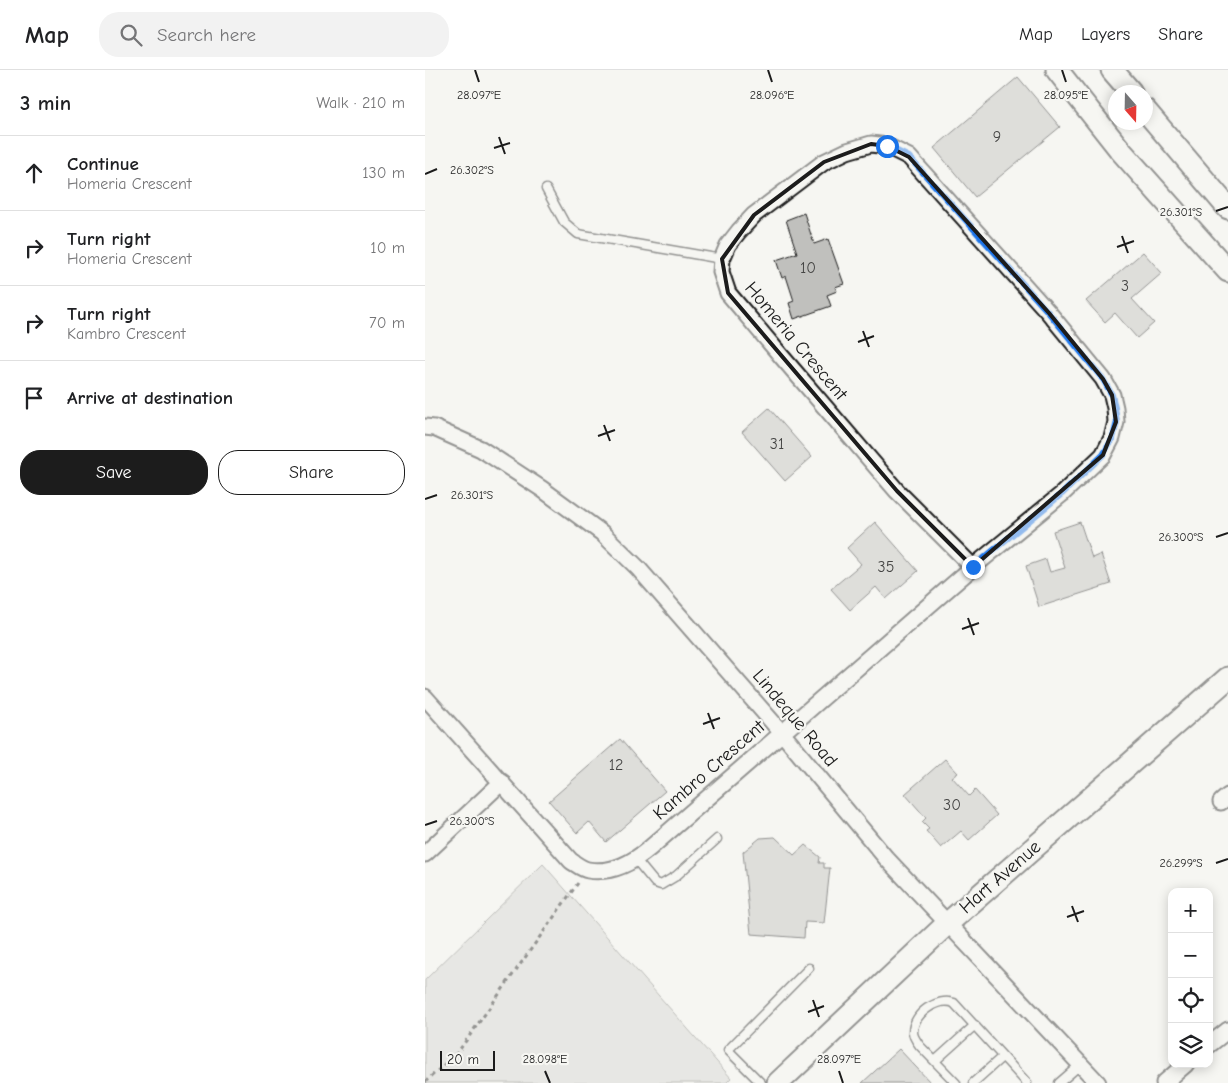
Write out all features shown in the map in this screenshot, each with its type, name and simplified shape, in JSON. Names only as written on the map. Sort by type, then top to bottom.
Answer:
[{"type":"street","points":[[1057,70],[1121,151],[1228,271]]},
{"type":"street","points":[[1112,70],[1125,85]]},
{"type":"street","points":[[1153,119],[1228,208]]},
{"type":"street","name":"Kambro Crescent","points":[[587,870],[608,870],[623,867],[636,860],[973,567],[1062,494],[1103,455],[1113,438],[1117,422],[1112,395],[1103,379],[1042,306],[909,157],[887,146],[871,144],[847,151],[825,162],[754,215],[728,245],[722,259]]},
{"type":"street","name":"Homeria Crescent","points":[[722,259],[721,272],[728,293],[897,490],[973,567]]},
{"type":"street","name":"Lindeque Road","points":[[425,427],[434,428],[481,449],[542,489],[602,533],[637,568],[782,733],[886,858],[1098,1083]]},
{"type":"street","name":"Hart Avenue","points":[[778,1083],[948,923],[1228,678]]},
{"type":"street","points":[[425,697],[571,861],[587,870]]},
{"type":"street","points":[[425,854],[501,782]]},
{"type":"street","points":[[1213,1042],[1228,1030]]},
{"type":"street","points":[[1163,1083],[1181,1068]]},
{"type":"lane","points":[[545,189],[564,222],[577,234],[722,259]]},
{"type":"lane","points":[[636,860],[655,883],[661,885],[676,876],[717,839]]},
{"type":"lane","points":[[761,1083],[728,1050],[809,968]]},
{"type":"lane","points":[[956,1083],[916,1040],[913,1032],[915,1025],[925,1011],[934,1004],[943,1001],[954,1003],[1027,1083]]},
{"type":"lane","points":[[935,1061],[975,1025]]},
{"type":"lane","points":[[973,1083],[1002,1057]]},
{"type":"lane","points":[[1059,1083],[1081,1064]]},
{"type":"path","points":[[425,1082],[458,1052],[587,870]]},
{"type":"highlighted area","points":[[871,144],[887,146],[909,157],[1049,313],[1103,379],[1112,395],[1116,422],[1103,455],[973,567],[897,491],[728,293],[722,259],[754,215],[824,162]]},
{"type":"shaded area","points":[[543,864],[731,1078],[726,1083],[425,1083],[425,980]]},
{"type":"building","points":[[1018,77],[1060,127],[975,197],[934,148]]},
{"type":"building","points":[[804,213],[814,244],[828,239],[844,284],[835,287],[837,291],[827,295],[831,306],[794,319],[789,303],[794,301],[786,276],[782,278],[776,260],[797,253],[786,220]]},
{"type":"building","points":[[1143,252],[1162,273],[1132,299],[1154,323],[1137,338],[1115,313],[1105,322],[1086,301]]},
{"type":"building","points":[[769,408],[812,457],[785,481],[742,432]]},
{"type":"building","points":[[875,522],[918,571],[886,599],[876,587],[850,610],[831,589],[861,564],[847,548]]},
{"type":"building","points":[[1080,522],[1092,558],[1101,554],[1111,584],[1039,607],[1026,566],[1046,559],[1050,572],[1065,568],[1053,531]]},
{"type":"building","points":[[620,739],[665,791],[606,842],[589,822],[577,833],[549,801]]},
{"type":"building","points":[[945,759],[958,773],[952,777],[969,796],[975,790],[997,815],[969,840],[961,831],[941,848],[926,831],[929,829],[922,822],[926,818],[905,794]]},
{"type":"building","points":[[775,837],[794,855],[805,845],[820,857],[819,863],[824,863],[824,868],[830,868],[824,923],[805,922],[804,938],[751,934],[743,852],[760,838]]},
{"type":"building","points":[[899,1049],[931,1083],[862,1083]]},
{"type":"route","points":[[887,146],[909,157],[1049,313],[1103,379],[1112,395],[1115,408],[1117,422],[1113,438],[1103,455],[1062,494],[973,567]]}]
